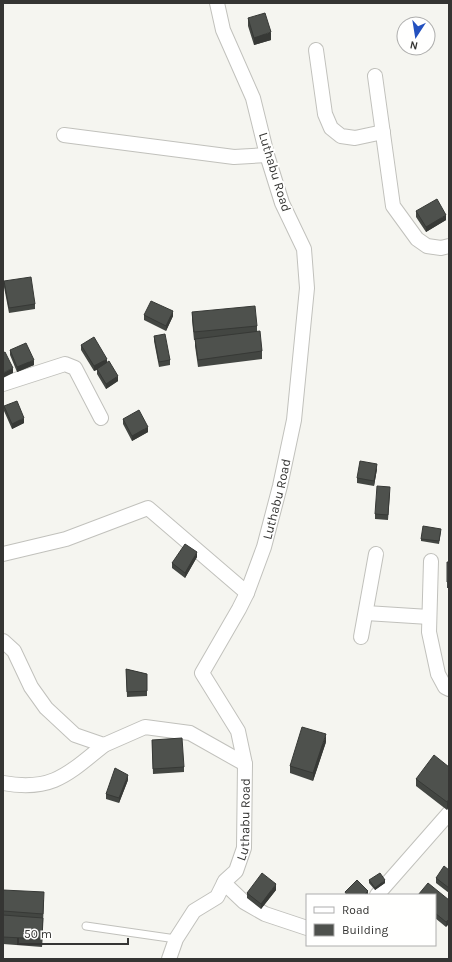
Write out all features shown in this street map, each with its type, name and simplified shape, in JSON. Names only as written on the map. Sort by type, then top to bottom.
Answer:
[{"type":"street","name":"Luthabu Road","points":[[170,959],[176,938],[194,911],[217,897],[224,883],[236,871],[244,848],[246,764],[238,731],[202,673],[247,593],[264,547],[280,486],[294,420],[307,288],[304,249],[282,203],[267,155],[253,98],[223,30],[217,3]]},
{"type":"street","points":[[316,50],[325,114],[331,128],[342,136],[354,138],[383,132]]},
{"type":"street","points":[[375,76],[393,206],[416,240],[427,246],[441,248],[449,246]]},
{"type":"street","points":[[64,135],[234,157],[267,155]]},
{"type":"street","points":[[3,384],[65,364],[75,368],[101,418]]},
{"type":"street","points":[[3,554],[66,539],[148,508],[247,593]]},
{"type":"street","points":[[361,637],[376,554]]},
{"type":"street","points":[[432,561],[429,632],[438,674],[445,687],[449,689]]},
{"type":"street","points":[[366,613],[429,618]]},
{"type":"street","points":[[3,641],[14,650],[31,687],[46,708],[75,735],[104,745]]},
{"type":"street","points":[[3,782],[18,785],[46,784],[68,774],[104,745],[145,727],[190,733],[246,764]]},
{"type":"street","points":[[379,894],[449,813]]},
{"type":"street","points":[[224,883],[244,902],[251,906],[266,914],[306,928]]},
{"type":"lane","points":[[86,926],[176,938]]},
{"type":"building","points":[[265,13],[271,32],[254,38],[248,18]]},
{"type":"building","points":[[437,199],[446,215],[426,227],[416,211]]},
{"type":"building","points":[[31,277],[35,304],[9,308],[4,281]]},
{"type":"building","points":[[151,301],[173,311],[166,326],[144,315]]},
{"type":"building","points":[[255,306],[257,326],[194,332],[192,312]]},
{"type":"building","points":[[260,331],[262,351],[198,360],[195,339]]},
{"type":"building","points":[[165,334],[170,360],[159,362],[154,336]]},
{"type":"building","points":[[94,337],[107,359],[94,366],[81,345]]},
{"type":"building","points":[[26,343],[34,360],[17,367],[10,350]]},
{"type":"building","points":[[5,352],[13,368],[3,373],[3,353]]},
{"type":"building","points":[[109,361],[118,376],[106,384],[97,369]]},
{"type":"building","points":[[17,401],[24,418],[12,424],[4,406]]},
{"type":"building","points":[[139,410],[148,427],[132,436],[123,419]]},
{"type":"building","points":[[360,461],[377,464],[374,481],[357,478]]},
{"type":"building","points":[[377,486],[390,487],[388,515],[375,514]]},
{"type":"building","points":[[423,526],[441,529],[439,541],[421,539]]},
{"type":"building","points":[[185,544],[197,552],[185,573],[172,563]]},
{"type":"building","points":[[447,562],[449,562],[449,582],[447,582]]},
{"type":"building","points":[[126,669],[147,674],[147,691],[127,692]]},
{"type":"building","points":[[302,727],[326,734],[313,773],[290,766]]},
{"type":"building","points":[[182,738],[184,767],[153,769],[152,740]]},
{"type":"building","points":[[434,755],[449,767],[449,799],[447,802],[416,779]]},
{"type":"building","points":[[115,768],[128,775],[119,798],[106,794]]},
{"type":"building","points":[[444,866],[449,870],[449,888],[436,878]]},
{"type":"building","points":[[262,873],[276,884],[261,904],[247,893]]},
{"type":"building","points":[[380,873],[385,880],[375,888],[369,880]]},
{"type":"building","points":[[357,880],[368,891],[365,894],[346,894],[345,892]]},
{"type":"building","points":[[428,883],[449,900],[449,919],[446,922],[436,914],[436,894],[419,894]]},
{"type":"building","points":[[3,890],[44,892],[43,914],[3,911]]},
{"type":"building","points":[[3,915],[43,918],[42,939],[3,937]]}]
